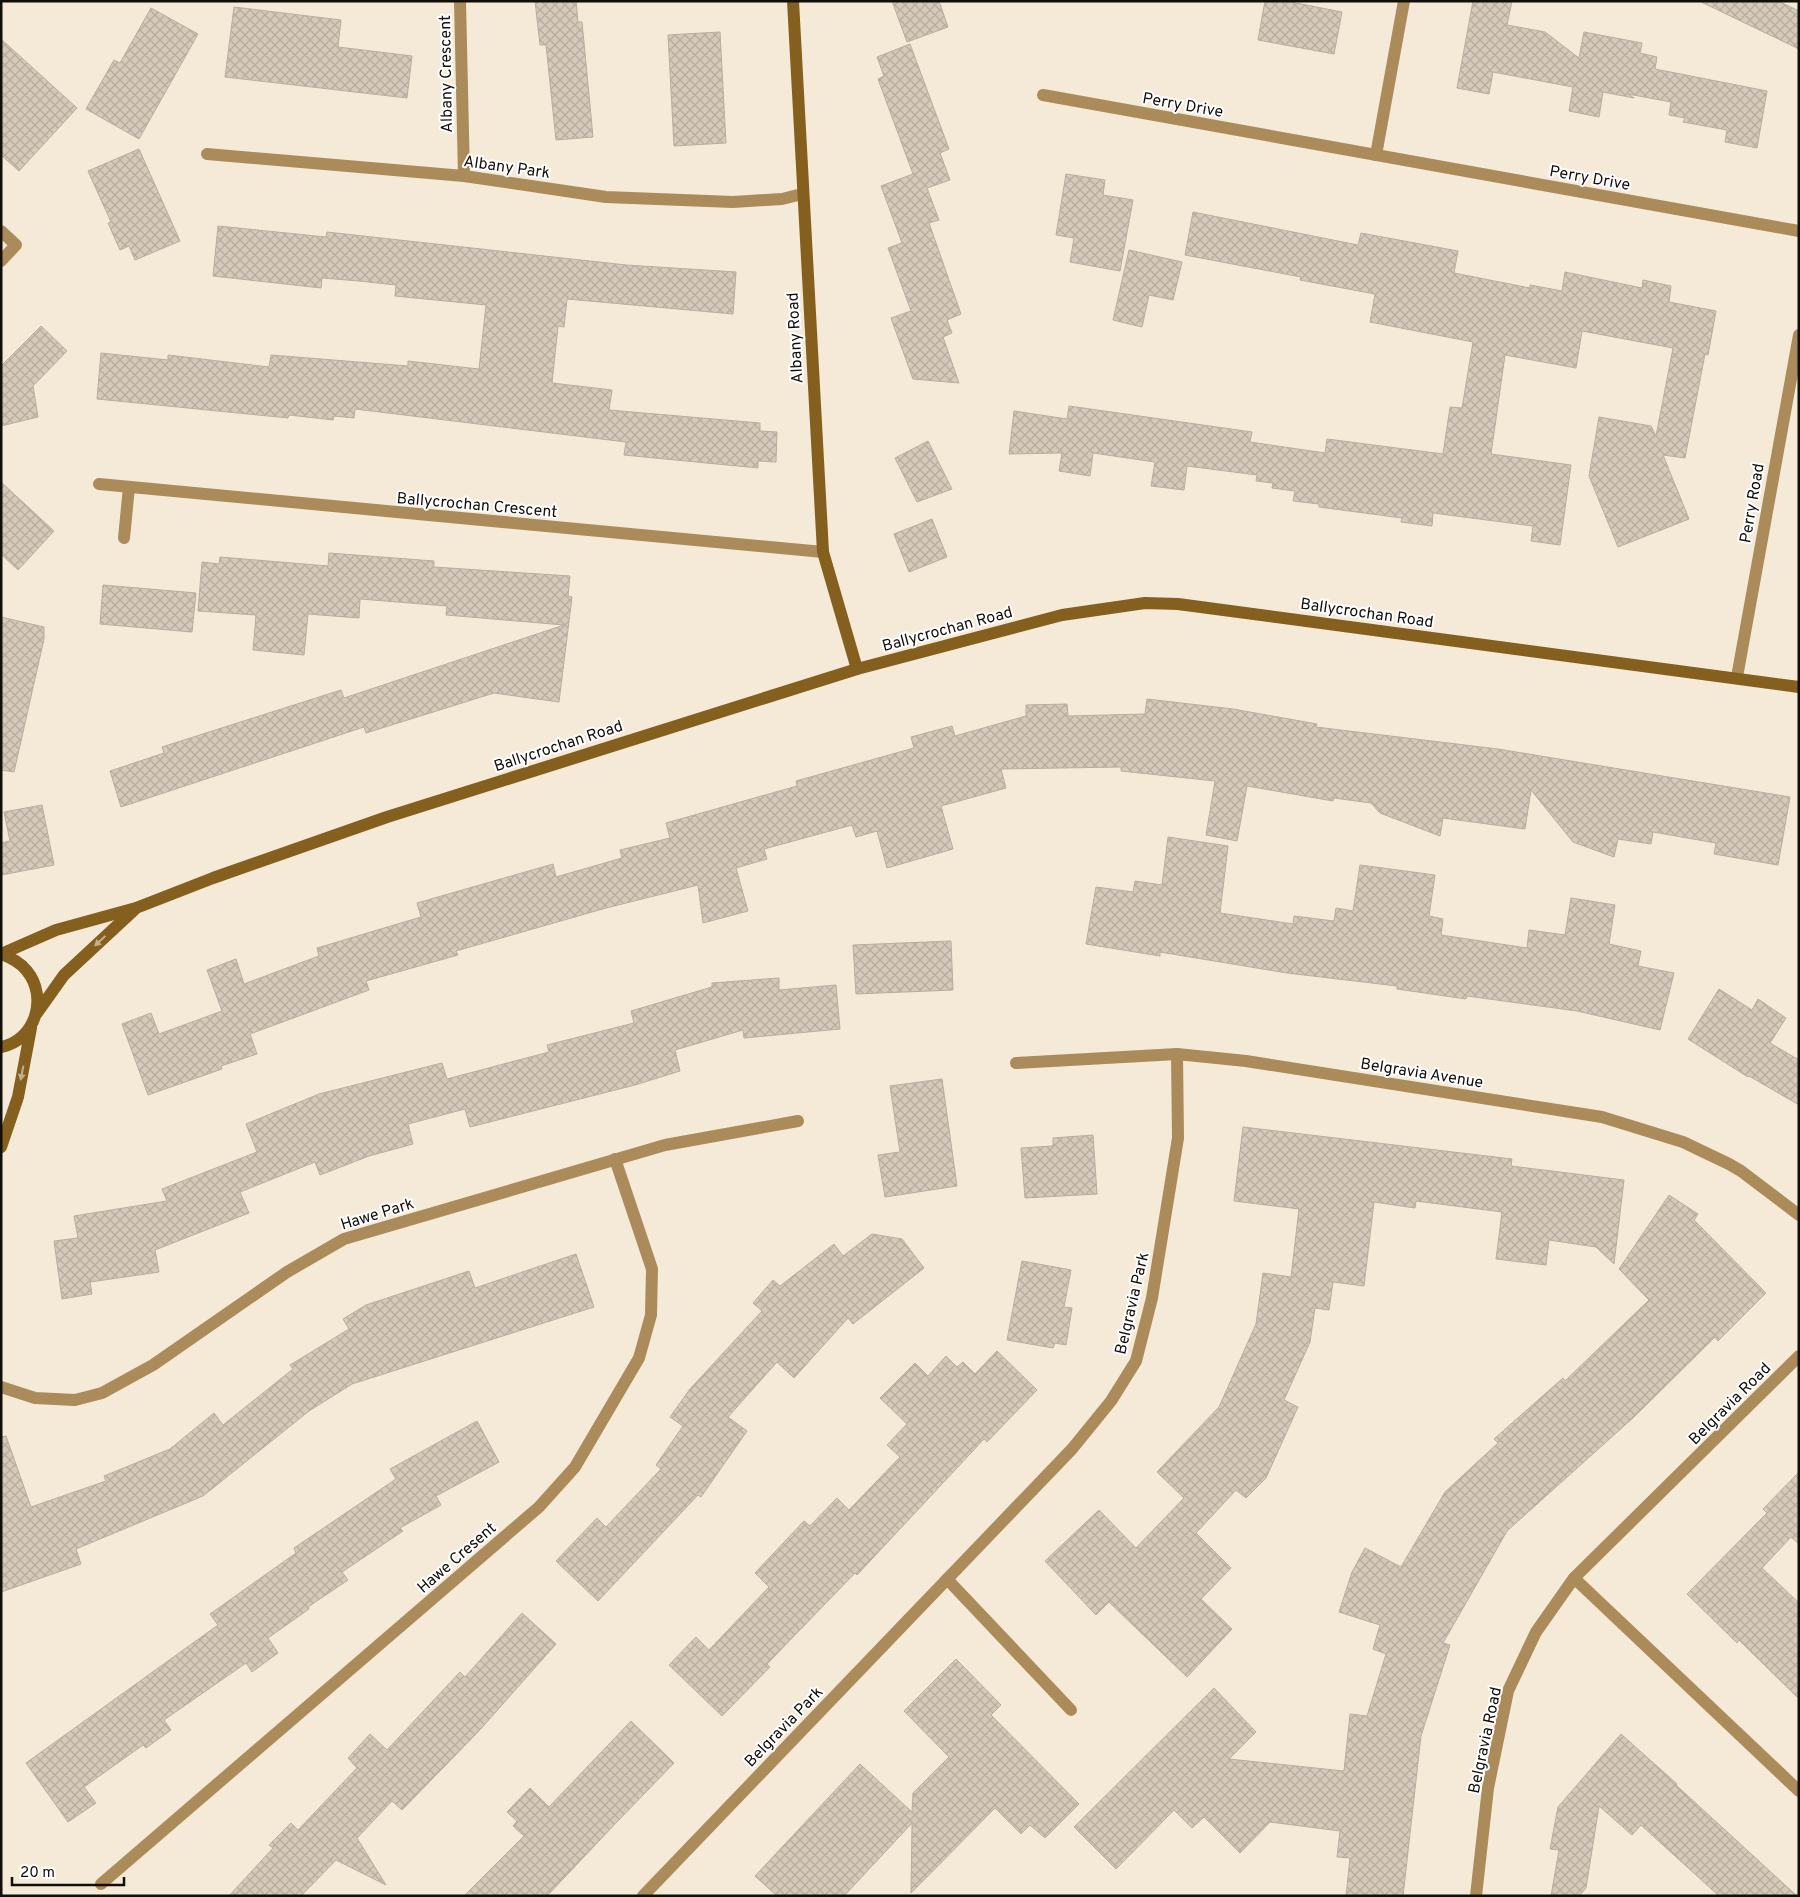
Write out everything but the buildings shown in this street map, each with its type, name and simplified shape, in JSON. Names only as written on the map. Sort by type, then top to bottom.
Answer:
[{"type":"street","name":"Albany Crescent","points":[[460,1],[464,176]]},
{"type":"street","name":"Albany Road","points":[[793,1],[802,194],[823,552],[857,669]]},
{"type":"street","points":[[1376,156],[1404,1]]},
{"type":"street","name":"Perry Drive","points":[[1043,95],[1799,231]]},
{"type":"street","name":"Albany Park","points":[[207,154],[464,176],[606,197],[733,202],[782,199],[802,194]]},
{"type":"street","points":[[1,231],[16,244],[1,261]]},
{"type":"street","name":"Perry Road","points":[[1737,677],[1799,335]]},
{"type":"street","name":"Ballycrochan Crescent","points":[[99,484],[823,552]]},
{"type":"street","points":[[124,538],[129,487]]},
{"type":"street","name":"Ballycrochan Road","points":[[1,954],[56,930],[136,908],[386,817],[857,669],[1062,615],[1145,603],[1178,604],[1737,677],[1799,687]]},
{"type":"street","name":"Ballycrochan Road","points":[[34,1019],[64,975],[136,908]]},
{"type":"street","points":[[1,954],[21,965],[35,983],[38,998],[18,1097],[1,1147]]},
{"type":"street","points":[[1,1047],[21,1038],[34,1019]]},
{"type":"street","name":"Belgravia Avenue","points":[[1016,1063],[1176,1054],[1246,1061],[1602,1117],[1683,1142],[1729,1164],[1799,1215]]},
{"type":"street","name":"Belgravia Park","points":[[643,1896],[1072,1449],[1111,1402],[1136,1361],[1152,1298],[1178,1138],[1176,1054]]},
{"type":"street","name":"Hawe Park","points":[[1,1386],[35,1398],[75,1400],[102,1393],[153,1365],[287,1272],[344,1239],[665,1145],[798,1121]]},
{"type":"street","name":"Hawe Cresent","points":[[101,1884],[539,1507],[575,1467],[639,1358],[651,1315],[652,1269],[615,1159]]},
{"type":"street","name":"Belgravia Road","points":[[1476,1896],[1488,1788],[1508,1691],[1536,1632],[1574,1578],[1799,1356]]},
{"type":"street","points":[[1574,1578],[1799,1791]]},
{"type":"street","points":[[946,1579],[1071,1710]]}]
